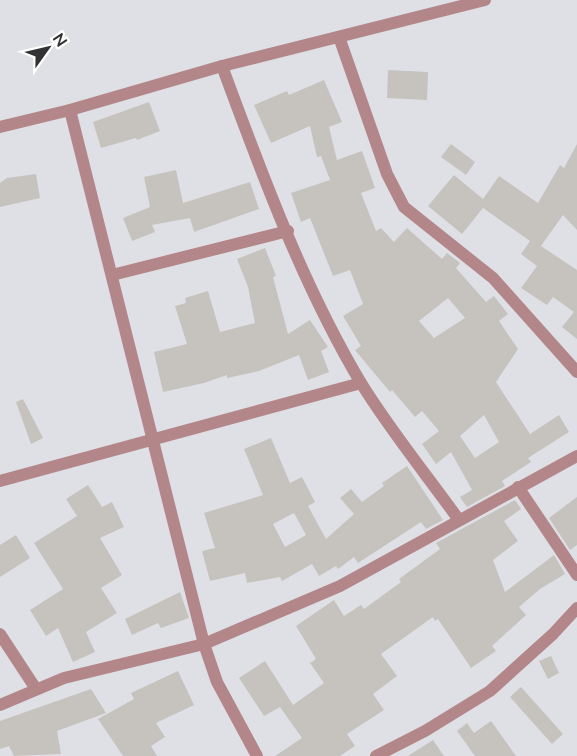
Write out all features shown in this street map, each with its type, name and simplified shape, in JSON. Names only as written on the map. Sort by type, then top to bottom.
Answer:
[{"type":"street","points":[[0,127],[70,110],[222,66],[485,0]]},
{"type":"street","points":[[339,37],[387,174],[404,207],[493,278],[577,372]]},
{"type":"street","points":[[222,66],[258,164],[314,292],[361,383],[459,520]]},
{"type":"street","points":[[70,110],[204,644],[218,682],[257,756]]},
{"type":"street","points":[[112,275],[288,231]]},
{"type":"street","points":[[0,481],[361,383]]},
{"type":"street","points":[[0,705],[64,678],[204,644],[340,586],[577,456]]},
{"type":"street","points":[[518,487],[577,575]]},
{"type":"street","points":[[376,756],[425,731],[490,691],[553,634],[577,608]]},
{"type":"street","points":[[0,634],[36,690]]},
{"type":"building","points":[[388,70],[428,72],[427,100],[387,98]]},
{"type":"building","points":[[324,80],[342,122],[329,127],[337,160],[362,151],[375,188],[361,193],[376,231],[381,228],[394,242],[407,228],[442,259],[447,253],[460,263],[456,268],[486,302],[494,296],[508,314],[499,321],[518,349],[496,382],[530,434],[559,415],[569,432],[528,458],[531,462],[502,481],[505,486],[467,507],[460,497],[472,490],[451,452],[436,464],[422,444],[439,431],[422,411],[415,417],[392,390],[390,392],[355,350],[361,346],[343,316],[363,304],[350,270],[333,276],[310,218],[301,222],[291,193],[330,180],[321,156],[317,157],[310,126],[271,143],[254,105],[287,91],[289,95]],"holes":[[[448,298],[465,318],[434,338],[419,321]],[[484,415],[499,442],[475,458],[460,436]]]},
{"type":"building","points":[[149,102],[160,131],[137,140],[136,138],[101,148],[93,122]]},
{"type":"building","points":[[451,144],[475,162],[466,175],[441,157]]},
{"type":"building","points":[[577,144],[577,230],[563,215],[541,246],[577,270],[577,339],[562,327],[574,312],[553,297],[547,305],[521,288],[537,266],[521,254],[530,241],[483,208],[462,234],[428,206],[454,175],[483,199],[499,176],[538,203],[560,165],[564,168]]},
{"type":"building","points":[[176,170],[183,203],[250,182],[259,209],[194,232],[190,218],[152,225],[155,232],[132,241],[123,218],[150,207],[144,177]]},
{"type":"building","points":[[36,174],[40,198],[0,207],[0,183],[7,178]]},
{"type":"building","points":[[265,248],[276,276],[273,277],[288,334],[310,320],[328,347],[321,351],[329,372],[308,380],[299,355],[259,371],[227,378],[227,375],[204,383],[163,392],[154,352],[187,344],[175,306],[186,303],[185,298],[208,291],[220,332],[255,323],[248,287],[237,259]]},
{"type":"building","points":[[23,399],[43,438],[31,444],[16,402]]},
{"type":"building","points":[[271,438],[290,483],[302,477],[315,502],[308,506],[326,539],[354,514],[340,498],[351,489],[362,502],[384,486],[382,483],[407,466],[443,520],[426,529],[421,522],[358,563],[354,557],[338,569],[336,566],[319,576],[312,564],[282,581],[280,577],[247,583],[245,573],[210,581],[202,551],[215,548],[204,513],[263,495],[244,449]],"holes":[[[294,513],[306,535],[285,547],[273,524]]]},
{"type":"building","points":[[88,485],[102,507],[112,502],[124,527],[100,538],[122,575],[101,588],[117,613],[86,632],[95,652],[73,662],[58,628],[46,636],[30,610],[63,589],[34,543],[77,516],[66,499]]},
{"type":"building","points":[[577,497],[577,545],[570,550],[549,518]]},
{"type":"building","points":[[515,500],[521,509],[504,521],[518,541],[493,560],[505,592],[554,555],[565,574],[540,589],[519,607],[526,615],[492,646],[496,651],[471,668],[438,619],[435,621],[433,617],[381,654],[397,676],[373,694],[384,710],[347,734],[355,746],[340,756],[275,756],[302,738],[280,707],[264,716],[239,678],[265,661],[293,705],[324,683],[310,663],[316,659],[296,626],[334,600],[344,616],[361,605],[364,609],[401,582],[399,579],[440,549],[436,543]]},
{"type":"building","points":[[16,535],[30,558],[0,577],[0,545]]},
{"type":"building","points":[[180,592],[189,618],[161,628],[158,623],[132,635],[125,619]]},
{"type":"building","points":[[551,656],[559,673],[548,679],[539,661]]},
{"type":"building","points":[[178,671],[194,705],[156,723],[165,737],[151,746],[157,756],[123,756],[98,719],[134,699],[131,693]]},
{"type":"building","points":[[521,687],[563,734],[552,744],[510,697]]},
{"type":"building","points":[[91,689],[106,713],[57,731],[61,754],[14,756],[9,746],[0,749],[0,721]]},
{"type":"building","points":[[491,721],[516,756],[475,756],[457,731],[467,723],[474,733]]},
{"type":"building","points":[[433,740],[444,756],[408,756]]}]
